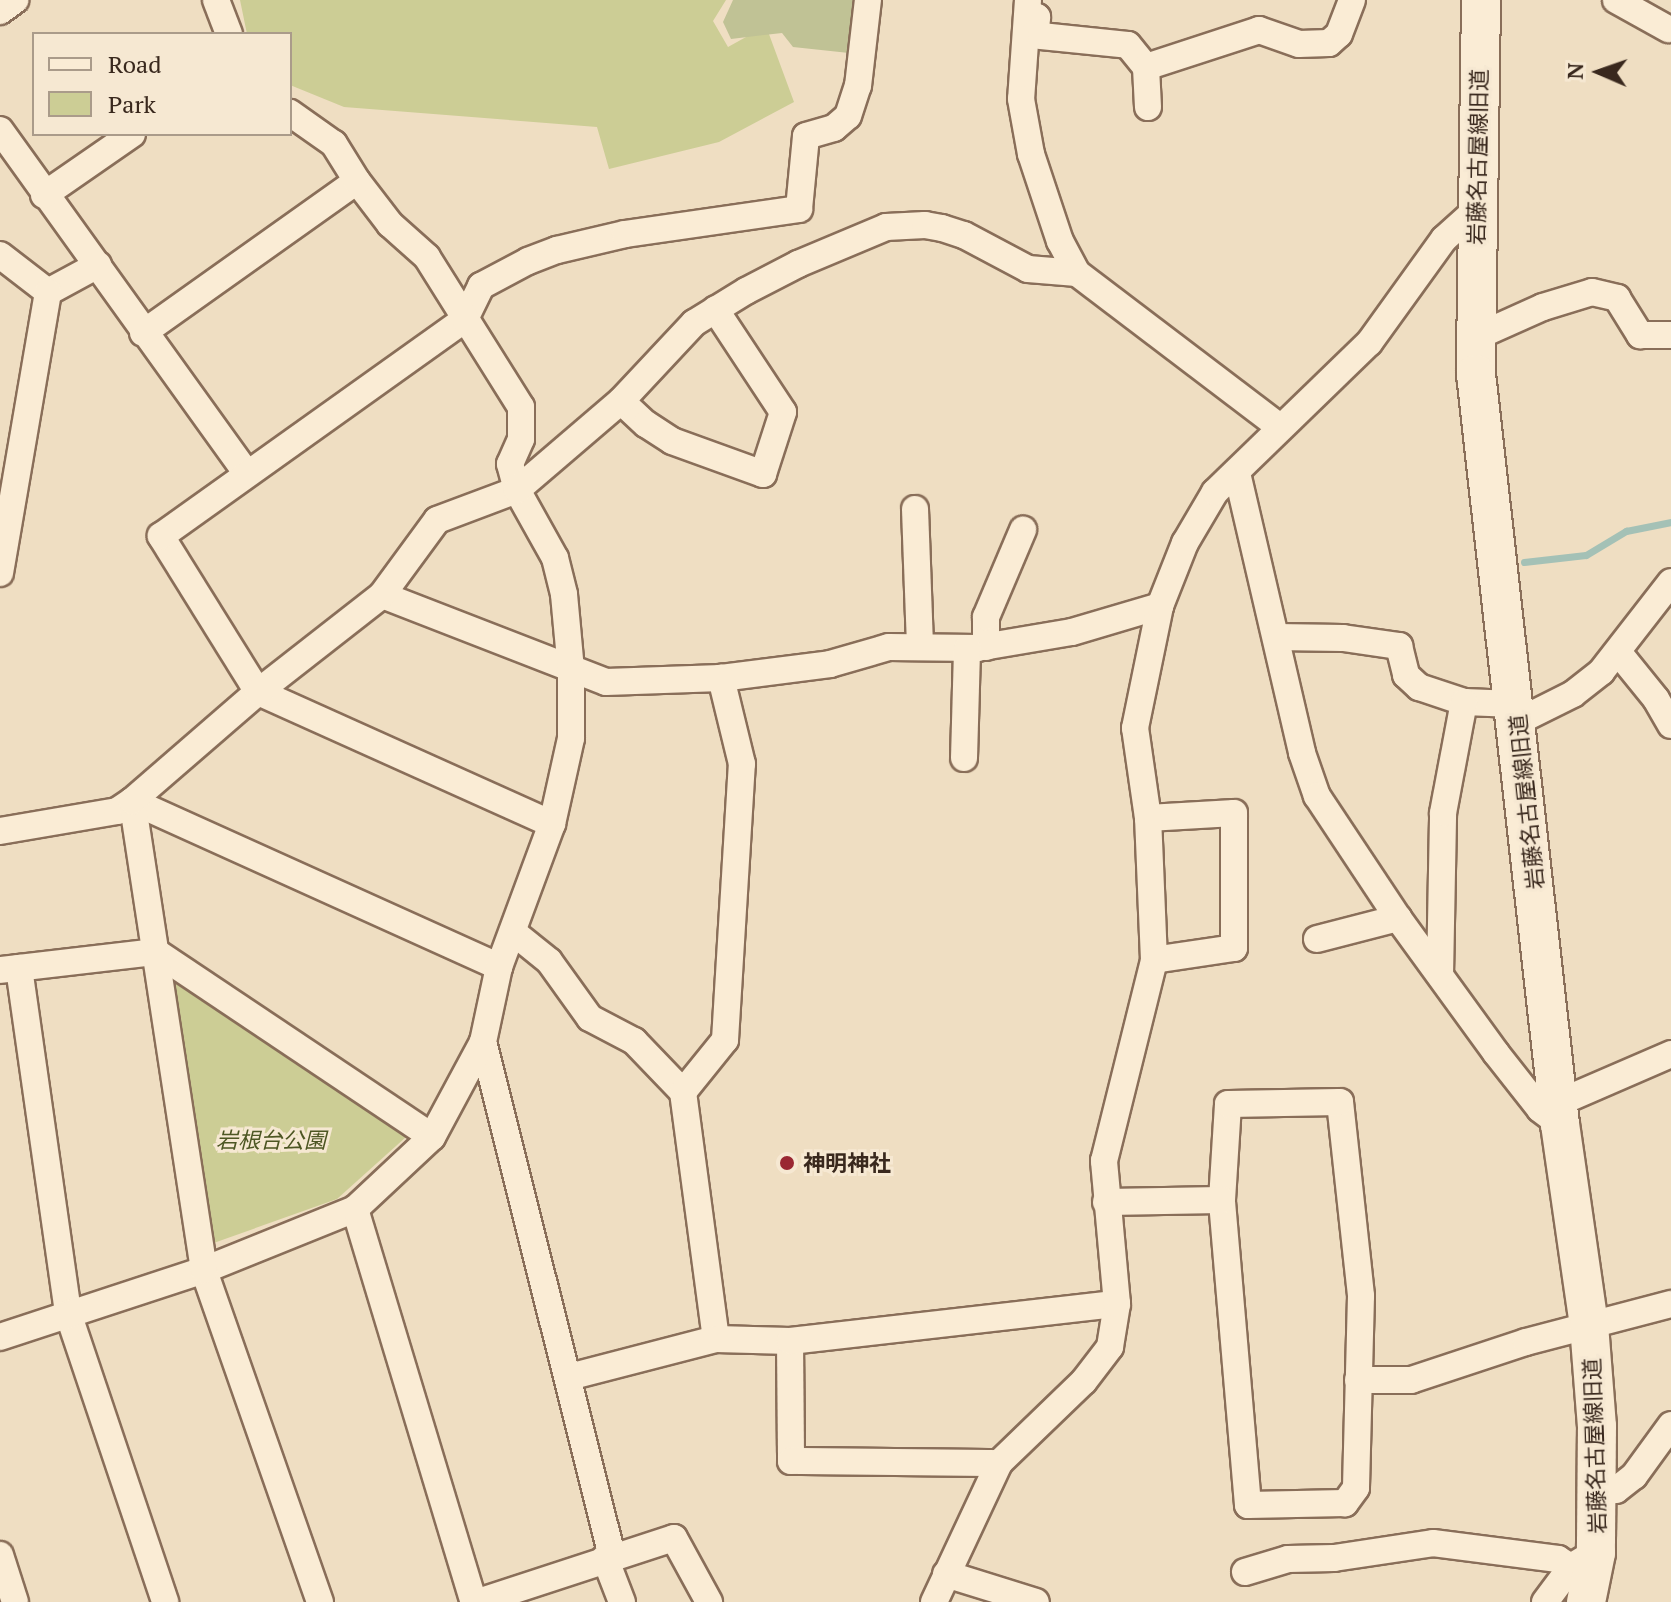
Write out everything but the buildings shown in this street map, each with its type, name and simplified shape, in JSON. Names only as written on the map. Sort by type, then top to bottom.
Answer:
[{"type":"street","points":[[0,11],[15,0]]},
{"type":"street","points":[[216,0],[228,32]]},
{"type":"street","points":[[552,824],[258,692],[161,536],[246,472],[465,319],[481,286],[557,250],[625,234],[799,209],[806,136],[834,128],[848,116],[858,86],[868,0]]},
{"type":"street","points":[[1146,67],[1259,30],[1299,44],[1329,43],[1339,34],[1352,0]]},
{"type":"street","name":"岩藤名古屋線旧道","points":[[1481,0],[1475,211],[1476,374],[1559,1114],[1589,1325],[1597,1426],[1597,1493],[1584,1560],[1586,1602]]},
{"type":"street","points":[[1616,0],[1668,29]]},
{"type":"street","points":[[1027,6],[1037,17],[1036,32],[1041,36],[1128,45],[1146,67],[1148,107]]},
{"type":"street","points":[[1027,6],[1021,99],[1031,154],[1060,241],[1077,273],[1280,427]]},
{"type":"street","points":[[0,1337],[204,1270],[355,1209],[432,1137],[483,1042],[499,967],[552,824],[571,738],[571,670],[564,594],[555,558],[517,490],[510,464],[521,439],[521,407],[427,257],[390,224],[334,144],[292,114]]},
{"type":"street","points":[[0,130],[143,333],[246,472]]},
{"type":"street","points":[[44,195],[129,136]]},
{"type":"street","points":[[143,333],[357,181]]},
{"type":"street","points":[[934,1602],[999,1463],[1084,1381],[1110,1347],[1117,1304],[1104,1161],[1154,960],[1148,818],[1135,728],[1160,606],[1185,543],[1215,492],[1369,343],[1444,239],[1475,211]]},
{"type":"street","points":[[0,831],[117,811],[132,801],[258,692],[382,595],[437,520],[517,490],[621,401],[694,323],[798,264],[886,227],[925,225],[964,235],[1028,269],[1077,273]]},
{"type":"street","points":[[0,255],[48,292]]},
{"type":"street","points":[[0,573],[9,448],[48,292],[98,265]]},
{"type":"street","points":[[1476,337],[1543,307],[1592,292],[1617,298],[1640,335],[1671,335]]},
{"type":"street","points":[[621,401],[672,441],[763,474],[783,412],[715,309]]},
{"type":"street","points":[[1237,473],[1302,753],[1317,796],[1398,918],[1540,1109],[1559,1114],[1671,1054]]},
{"type":"street","points":[[915,509],[920,647]]},
{"type":"street","points":[[964,758],[976,647],[1023,530]]},
{"type":"street","points":[[1276,637],[1343,638],[1399,646],[1406,675],[1419,687],[1464,702],[1516,713],[1573,694],[1601,672],[1671,582]]},
{"type":"street","points":[[382,595],[606,682],[721,678],[830,664],[889,647],[976,647],[1072,632],[1160,606]]},
{"type":"street","points":[[1618,652],[1656,699],[1671,725]]},
{"type":"street","points":[[683,1092],[725,1040],[742,764],[721,678]]},
{"type":"street","points":[[1440,975],[1443,813],[1464,702]]},
{"type":"street","points":[[132,801],[204,1270],[320,1602]]},
{"type":"street","points":[[132,801],[499,967]]},
{"type":"street","points":[[1148,818],[1234,813],[1234,948],[1154,960]]},
{"type":"street","points":[[1317,939],[1398,918]]},
{"type":"street","points":[[513,932],[549,961],[590,1018],[634,1041],[683,1092],[716,1339]]},
{"type":"street","points":[[165,1602],[68,1313],[9,969],[156,952],[432,1137]]},
{"type":"street","points":[[483,1042],[569,1377],[608,1557],[622,1602]]},
{"type":"street","points":[[1340,1102],[1361,1296],[1358,1380],[1356,1488],[1345,1503],[1248,1505],[1222,1200],[1228,1104],[1340,1102]]},
{"type":"street","points":[[1106,1202],[1222,1200]]},
{"type":"street","points":[[355,1209],[476,1602],[674,1538],[709,1602]]},
{"type":"street","points":[[569,1377],[716,1339],[790,1341],[1117,1304]]},
{"type":"street","points":[[1358,1380],[1411,1380],[1589,1325],[1671,1304]]},
{"type":"street","points":[[790,1341],[791,1461],[999,1463]]},
{"type":"street","points":[[1597,1493],[1616,1490],[1634,1476],[1671,1425]]},
{"type":"street","points":[[1245,1572],[1288,1559],[1334,1558],[1433,1543],[1584,1560]]},
{"type":"street","points":[[0,1555],[15,1602]]},
{"type":"street","points":[[1545,1602],[1584,1560]]},
{"type":"street","points":[[946,1574],[1036,1602]]},
{"type":"green space","points":[[240,0],[726,0],[713,21],[728,47],[766,26],[794,102],[719,142],[609,169],[597,127],[344,107],[292,86],[292,32],[247,32]]},
{"type":"green space","points":[[733,0],[856,0],[849,53],[793,47],[782,33],[731,39],[723,22]]},
{"type":"green space","name":"岩根台公園","points":[[163,975],[406,1137],[337,1199],[208,1245]]},
{"type":"waterway","points":[[1524,562],[1586,555],[1626,531],[1671,522]]},
{"type":"place","name":"神明神社","points":[[787,1163]]}]
